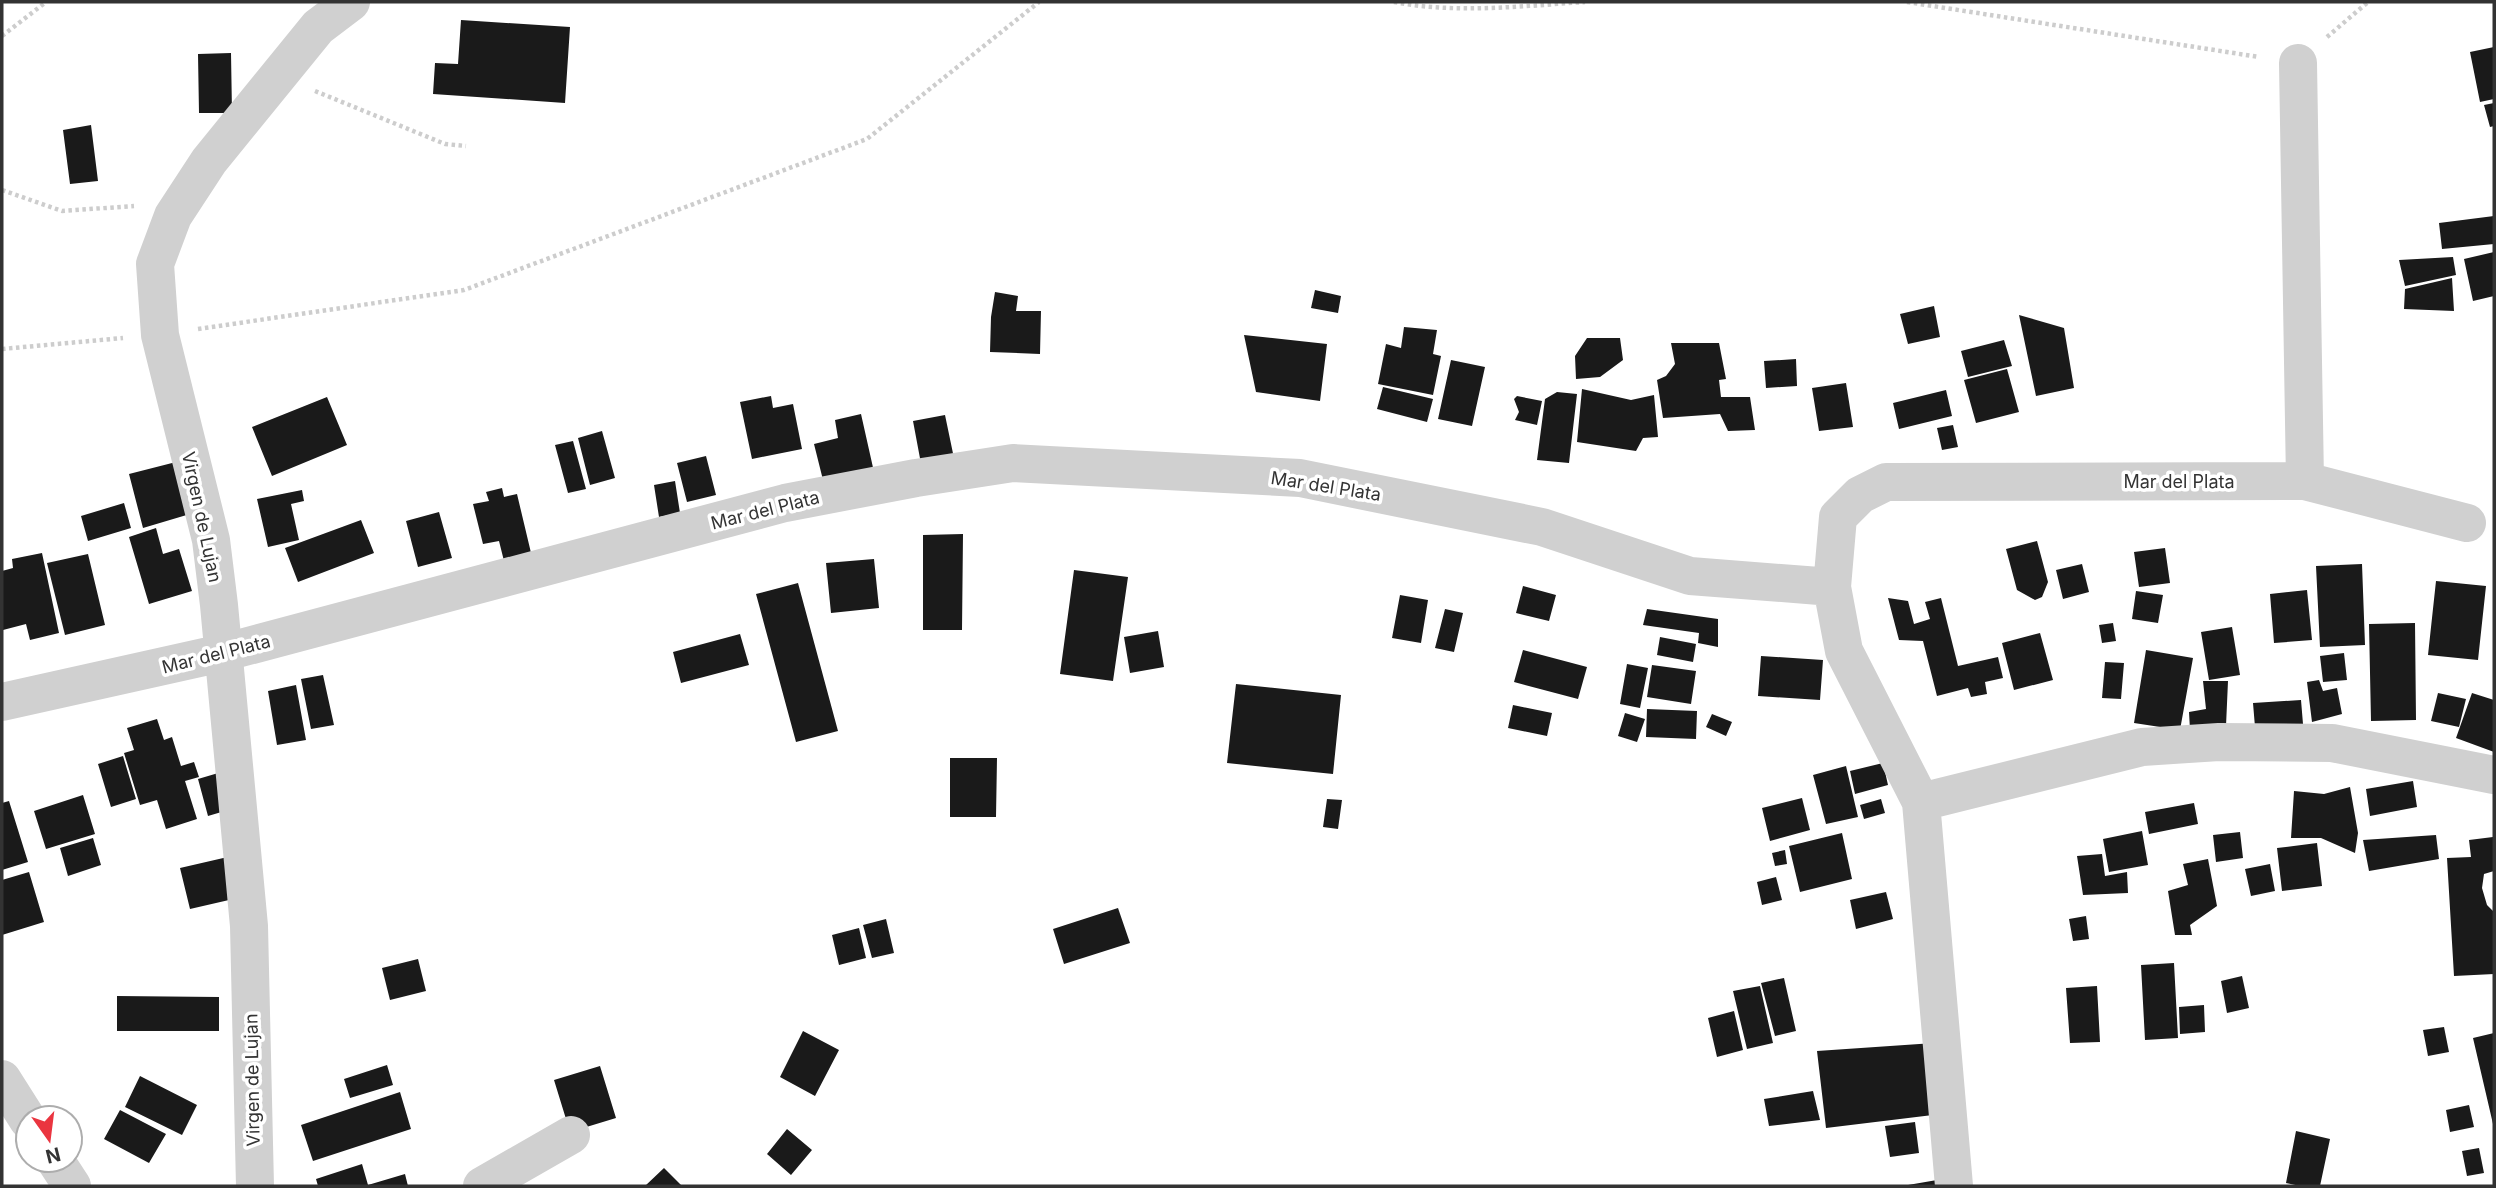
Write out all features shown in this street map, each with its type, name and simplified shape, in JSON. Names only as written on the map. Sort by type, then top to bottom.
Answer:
[{"type":"street","name":"Virgen de Lujan","points":[[255,1186],[249,926],[219,604],[211,540],[159,335],[155,264],[173,216],[209,161],[318,27],[351,2]]},
{"type":"street","points":[[2298,63],[2305,481]]},
{"type":"street","name":"Mar del Plata","points":[[2,702],[222,653],[785,503],[1013,463],[1300,478],[1542,527],[1690,576],[1832,587],[1838,517],[1860,495],[1886,482],[2305,481],[2467,523]]},
{"type":"street","points":[[1832,587],[1844,651],[1920,803],[1954,1186]]},
{"type":"street","points":[[1920,803],[2142,747],[2219,742],[2332,743],[2494,775]]},
{"type":"street","points":[[2,1079],[18,1104]]},
{"type":"street","points":[[482,1186],[571,1135]]},
{"type":"path","points":[[2,36],[46,2]]},
{"type":"path","points":[[2,349],[159,335],[464,289],[867,139],[1039,2]]},
{"type":"path","points":[[1394,2],[1418,7],[1482,9],[1585,2]]},
{"type":"path","points":[[1907,2],[2298,63],[2368,2]]},
{"type":"path","points":[[279,74],[399,127],[445,144],[466,146]]},
{"type":"path","points":[[2,190],[62,211],[139,206]]},
{"type":"building","points":[[461,20],[570,27],[565,103],[433,94],[435,63],[458,64]]},
{"type":"building","points":[[2494,47],[2494,99],[2480,102],[2470,52]]},
{"type":"building","points":[[231,53],[232,113],[199,113],[198,54]]},
{"type":"building","points":[[2494,103],[2494,126],[2490,127],[2484,105]]},
{"type":"building","points":[[91,125],[98,181],[70,184],[63,130]]},
{"type":"building","points":[[2494,216],[2494,244],[2442,249],[2439,223]]},
{"type":"building","points":[[2494,252],[2494,296],[2473,301],[2464,259]]},
{"type":"building","points":[[2453,257],[2456,275],[2405,286],[2399,260]]},
{"type":"building","points":[[2452,278],[2454,311],[2404,309],[2405,289]]},
{"type":"building","points":[[1315,290],[1341,296],[1338,313],[1311,308]]},
{"type":"building","points":[[995,292],[1018,296],[1016,311],[1041,311],[1040,354],[990,352]]},
{"type":"building","points":[[1934,306],[1940,337],[1908,344],[1900,314]]},
{"type":"building","points":[[2019,315],[2064,328],[2074,388],[2036,396]]},
{"type":"building","points":[[1404,327],[1437,330],[1433,354],[1441,356],[1433,395],[1378,384],[1386,344],[1401,348]]},
{"type":"building","points":[[1244,335],[1327,344],[1320,401],[1256,392]]},
{"type":"building","points":[[1587,338],[1620,338],[1623,360],[1600,377],[1576,379],[1575,356]]},
{"type":"building","points":[[2004,340],[2012,366],[1968,377],[1961,351]]},
{"type":"building","points":[[1671,343],[1719,343],[1726,379],[1719,380],[1721,397],[1750,397],[1755,430],[1728,431],[1720,414],[1663,418],[1657,380],[1666,376],[1675,364]]},
{"type":"building","points":[[1796,359],[1797,386],[1766,388],[1764,361]]},
{"type":"building","points":[[1451,360],[1485,367],[1472,426],[1438,419]]},
{"type":"building","points":[[2007,369],[2019,412],[1976,423],[1964,380]]},
{"type":"building","points":[[1846,383],[1853,427],[1819,431],[1812,388]]},
{"type":"building","points":[[1383,387],[1433,399],[1427,422],[1377,409]]},
{"type":"building","points":[[1582,389],[1631,400],[1654,395],[1658,437],[1643,438],[1636,451],[1577,442]]},
{"type":"building","points":[[1946,390],[1952,416],[1899,429],[1893,403]]},
{"type":"building","points":[[1557,392],[1577,394],[1569,463],[1537,460],[1545,399]]},
{"type":"building","points":[[771,396],[773,408],[793,404],[802,449],[752,459],[740,402]]},
{"type":"building","points":[[1517,396],[1542,401],[1537,425],[1515,420],[1519,412],[1514,399]]},
{"type":"building","points":[[327,397],[347,445],[272,476],[252,427]]},
{"type":"building","points":[[861,414],[874,472],[824,484],[814,444],[838,438],[835,420]]},
{"type":"building","points":[[945,415],[955,463],[922,469],[913,421]]},
{"type":"building","points":[[1953,425],[1958,447],[1942,450],[1937,428]]},
{"type":"building","points":[[602,431],[615,478],[590,485],[578,438]]},
{"type":"building","points":[[573,441],[586,489],[568,493],[555,445]]},
{"type":"building","points":[[706,456],[716,495],[687,502],[677,463]]},
{"type":"building","points":[[176,462],[190,514],[143,528],[129,474]]},
{"type":"building","points":[[675,481],[680,513],[659,517],[654,485]]},
{"type":"building","points":[[502,488],[504,497],[517,494],[532,557],[505,565],[499,541],[483,544],[473,504],[489,501],[486,492]]},
{"type":"building","points":[[302,490],[304,501],[291,504],[299,540],[268,547],[257,499]]},
{"type":"building","points":[[124,503],[131,528],[88,541],[81,516]]},
{"type":"building","points":[[439,512],[452,558],[418,567],[406,521]]},
{"type":"building","points":[[361,520],[374,553],[298,582],[285,548]]},
{"type":"building","points":[[156,528],[163,554],[179,549],[192,591],[149,604],[129,537]]},
{"type":"building","points":[[963,534],[962,630],[923,630],[923,535]]},
{"type":"building","points":[[2037,541],[2048,582],[2042,597],[2035,600],[2017,590],[2006,549]]},
{"type":"building","points":[[2165,548],[2170,583],[2139,587],[2134,552]]},
{"type":"building","points":[[42,553],[59,633],[30,640],[26,624],[3,630],[2,571],[13,568],[12,559]]},
{"type":"building","points":[[88,554],[105,625],[65,635],[47,563]]},
{"type":"building","points":[[874,559],[879,608],[831,613],[826,563]]},
{"type":"building","points":[[2082,564],[2089,592],[2063,599],[2056,570]]},
{"type":"building","points":[[2362,564],[2365,645],[2320,647],[2316,566]]},
{"type":"building","points":[[1074,570],[1128,577],[1113,681],[1060,674]]},
{"type":"building","points":[[2436,581],[2486,586],[2478,660],[2428,655]]},
{"type":"building","points":[[798,583],[838,731],[796,742],[756,594]]},
{"type":"building","points":[[1523,586],[1556,595],[1549,621],[1516,613]]},
{"type":"building","points":[[2307,590],[2312,640],[2274,643],[2270,594]]},
{"type":"building","points":[[2136,591],[2163,595],[2158,623],[2132,619]]},
{"type":"building","points":[[1400,595],[1428,600],[1421,643],[1392,638]]},
{"type":"building","points":[[1888,598],[1908,601],[1914,624],[1930,619],[1925,602],[1941,598],[1958,666],[1998,657],[2003,678],[1985,682],[1987,694],[1971,697],[1968,688],[1937,696],[1923,641],[1899,640]]},
{"type":"building","points":[[1445,609],[1463,613],[1454,652],[1435,648]]},
{"type":"building","points":[[1647,609],[1718,619],[1718,647],[1698,643],[1699,633],[1643,625]]},
{"type":"building","points":[[2113,623],[2116,641],[2102,643],[2099,625]]},
{"type":"building","points":[[2415,623],[2416,720],[2371,721],[2369,624]]},
{"type":"building","points":[[2232,627],[2240,675],[2209,680],[2201,632]]},
{"type":"building","points":[[1158,631],[1164,667],[1130,673],[1124,637]]},
{"type":"building","points":[[2040,633],[2053,680],[2014,690],[2002,643]]},
{"type":"building","points":[[740,634],[749,665],[681,683],[673,652]]},
{"type":"building","points":[[1660,637],[1696,644],[1693,662],[1657,655]]},
{"type":"building","points":[[1523,650],[1587,667],[1578,699],[1514,682]]},
{"type":"building","points":[[2146,650],[2193,658],[2180,730],[2134,723]]},
{"type":"building","points":[[2344,653],[2347,680],[2323,682],[2320,656]]},
{"type":"building","points":[[1761,656],[1823,660],[1820,700],[1758,696]]},
{"type":"building","points":[[2105,662],[2124,663],[2121,699],[2102,698]]},
{"type":"building","points":[[1627,664],[1648,668],[1640,708],[1620,704]]},
{"type":"building","points":[[1652,665],[1696,671],[1691,704],[1647,697]]},
{"type":"building","points":[[323,675],[334,725],[311,729],[301,679]]},
{"type":"building","points":[[2319,680],[2323,691],[2337,688],[2342,714],[2312,722],[2307,682]]},
{"type":"building","points":[[2203,681],[2228,681],[2226,726],[2190,730],[2189,712],[2206,709]]},
{"type":"building","points":[[1236,684],[1341,695],[1333,774],[1227,763]]},
{"type":"building","points":[[296,685],[306,740],[277,745],[268,691]]},
{"type":"building","points":[[2438,693],[2466,699],[2459,727],[2431,721]]},
{"type":"building","points":[[2472,693],[2494,700],[2494,752],[2456,738]]},
{"type":"building","points":[[2301,700],[2303,724],[2255,727],[2253,703]]},
{"type":"building","points":[[1513,705],[1552,713],[1547,736],[1508,728]]},
{"type":"building","points":[[1647,709],[1697,711],[1696,739],[1646,737]]},
{"type":"building","points":[[1625,713],[1645,719],[1637,742],[1618,736]]},
{"type":"building","points":[[1712,714],[1732,722],[1726,736],[1706,727]]},
{"type":"building","points":[[157,719],[164,740],[172,737],[181,766],[194,762],[199,777],[185,781],[197,819],[166,829],[157,800],[140,805],[124,753],[134,750],[127,728]]},
{"type":"building","points":[[123,756],[136,799],[111,807],[98,764]]},
{"type":"building","points":[[950,758],[997,758],[996,817],[950,817]]},
{"type":"building","points":[[1883,763],[1888,785],[1855,794],[1850,771]]},
{"type":"building","points":[[1846,766],[1858,817],[1826,824],[1813,775]]},
{"type":"building","points":[[225,771],[235,808],[208,816],[198,779]]},
{"type":"building","points":[[2413,781],[2417,807],[2370,816],[2366,789]]},
{"type":"building","points":[[2350,787],[2358,833],[2355,853],[2321,838],[2291,838],[2294,791],[2324,794]]},
{"type":"building","points":[[83,795],[95,834],[46,849],[34,811]]},
{"type":"building","points":[[1802,798],[1810,830],[1770,841],[1762,808]]},
{"type":"building","points":[[1327,799],[1342,800],[1338,829],[1323,827]]},
{"type":"building","points":[[1881,799],[1885,813],[1864,819],[1860,805]]},
{"type":"building","points":[[9,801],[28,862],[2,870],[2,803]]},
{"type":"building","points":[[2194,803],[2198,824],[2149,834],[2145,812]]},
{"type":"building","points":[[2142,831],[2148,865],[2109,872],[2103,839]]},
{"type":"building","points":[[2240,832],[2243,858],[2216,862],[2213,835]]},
{"type":"building","points":[[1842,833],[1852,879],[1800,892],[1789,846]]},
{"type":"building","points":[[2436,835],[2439,859],[2369,871],[2363,840]]},
{"type":"building","points":[[2493,837],[2494,871],[2484,874],[2482,888],[2487,905],[2494,912],[2494,974],[2454,976],[2447,858],[2471,857],[2469,840]]},
{"type":"building","points":[[93,838],[101,865],[68,876],[60,848]]},
{"type":"building","points":[[2317,843],[2322,886],[2282,891],[2277,848]]},
{"type":"building","points":[[1785,850],[1787,864],[1775,866],[1772,853]]},
{"type":"building","points":[[2102,854],[2105,876],[2127,872],[2128,893],[2083,895],[2077,856]]},
{"type":"building","points":[[232,856],[242,897],[190,909],[180,868]]},
{"type":"building","points":[[2208,859],[2217,906],[2190,925],[2192,935],[2175,935],[2168,891],[2188,885],[2183,864]]},
{"type":"building","points":[[2270,864],[2275,891],[2251,896],[2245,869]]},
{"type":"building","points":[[29,872],[44,922],[2,935],[2,880]]},
{"type":"building","points":[[1776,877],[1782,900],[1762,905],[1757,882]]},
{"type":"building","points":[[1886,892],[1893,919],[1856,929],[1850,900]]},
{"type":"building","points":[[1118,908],[1130,943],[1064,964],[1053,929]]},
{"type":"building","points":[[2086,916],[2089,939],[2073,941],[2069,919]]},
{"type":"building","points":[[886,919],[894,953],[872,958],[863,925]]},
{"type":"building","points":[[859,928],[866,958],[839,965],[832,935]]},
{"type":"building","points":[[418,959],[426,991],[390,1000],[382,968]]},
{"type":"building","points":[[2174,963],[2178,1038],[2145,1040],[2141,965]]},
{"type":"building","points":[[2242,976],[2249,1008],[2227,1013],[2221,981]]},
{"type":"building","points":[[1784,978],[1796,1031],[1775,1036],[1761,983]]},
{"type":"building","points":[[1760,986],[1773,1043],[1747,1049],[1733,991]]},
{"type":"building","points":[[2097,986],[2100,1042],[2070,1043],[2066,988]]},
{"type":"building","points":[[117,996],[219,997],[219,1031],[117,1031]]},
{"type":"building","points":[[2204,1005],[2205,1032],[2180,1034],[2179,1007]]},
{"type":"building","points":[[1734,1011],[1743,1050],[1717,1057],[1708,1018]]},
{"type":"building","points":[[2444,1027],[2449,1052],[2428,1056],[2423,1030]]},
{"type":"building","points":[[803,1031],[839,1050],[815,1096],[780,1077]]},
{"type":"building","points":[[2494,1033],[2494,1124],[2493,1124],[2473,1038]]},
{"type":"building","points":[[1934,1043],[1941,1114],[1826,1128],[1817,1051]]},
{"type":"building","points":[[387,1065],[393,1085],[350,1098],[344,1079]]},
{"type":"building","points":[[600,1066],[616,1118],[570,1132],[554,1080]]},
{"type":"building","points":[[140,1076],[197,1105],[182,1135],[125,1107]]},
{"type":"building","points":[[1813,1091],[1820,1120],[1769,1126],[1764,1099]]},
{"type":"building","points":[[400,1092],[411,1129],[313,1161],[301,1125]]},
{"type":"building","points":[[2469,1105],[2474,1127],[2450,1132],[2446,1110]]},
{"type":"building","points":[[120,1110],[166,1134],[149,1163],[104,1139]]},
{"type":"building","points":[[1915,1122],[1919,1153],[1890,1157],[1885,1126]]},
{"type":"building","points":[[787,1129],[812,1150],[791,1175],[767,1154]]},
{"type":"building","points":[[2296,1131],[2330,1139],[2320,1186],[2286,1183]]},
{"type":"building","points":[[2479,1148],[2484,1173],[2467,1176],[2462,1151]]},
{"type":"building","points":[[362,1164],[368,1185],[405,1174],[408,1186],[318,1186],[316,1179]]},
{"type":"building","points":[[664,1168],[682,1186],[645,1186]]},
{"type":"building","points":[[1937,1180],[1938,1186],[1908,1186],[1908,1185]]}]
